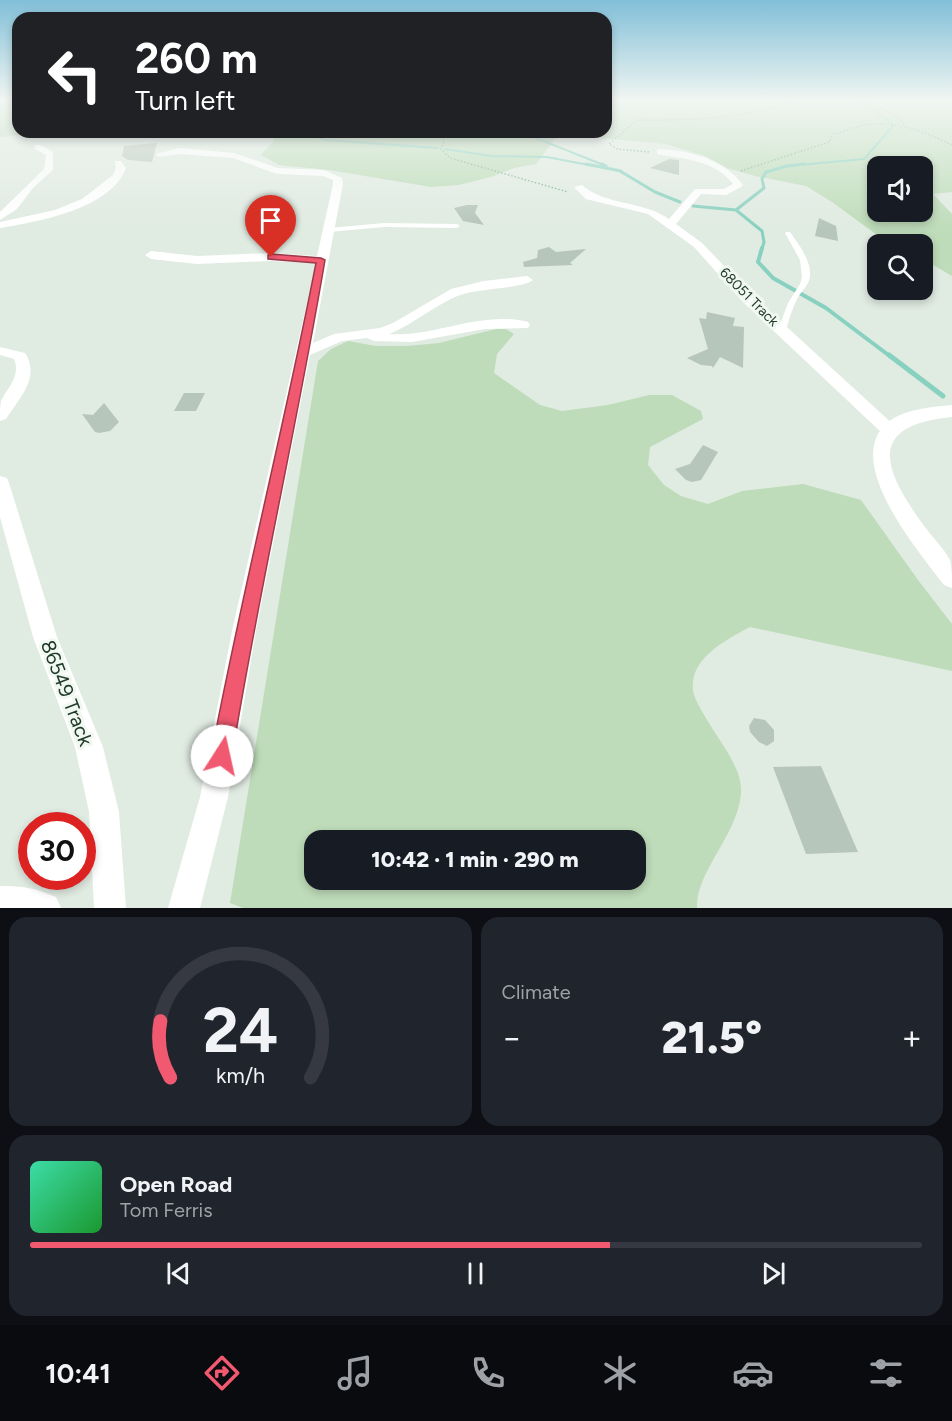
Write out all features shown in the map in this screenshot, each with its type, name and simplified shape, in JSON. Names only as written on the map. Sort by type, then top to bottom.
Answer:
[{"type":"street","points":[[0,217],[14,207],[30,186],[48,170],[50,154],[38,147]]},
{"type":"street","points":[[159,154],[180,151],[234,156],[284,172],[324,173],[334,176],[338,184],[244,631],[214,797],[184,908]]},
{"type":"street","points":[[660,152],[693,156],[730,174],[738,185],[736,188],[721,192],[698,191],[669,225]]},
{"type":"street","points":[[0,225],[59,214],[82,204],[102,191],[118,176],[121,168],[118,163]]},
{"type":"street","points":[[579,187],[590,197]]},
{"type":"street","name":"68051 Track","points":[[590,197],[643,208],[707,254],[748,299],[890,430]]},
{"type":"street","points":[[151,255],[196,260],[271,257],[321,260]]},
{"type":"street","points":[[304,351],[339,337],[382,332],[408,321],[440,299],[456,292],[484,285],[527,280]]},
{"type":"street","points":[[363,335],[409,340],[494,322],[523,325]]},
{"type":"street","points":[[0,351],[20,356],[26,371],[0,415]]},
{"type":"street","points":[[952,411],[913,416],[890,430],[880,449],[883,471],[896,498],[919,535],[952,578]]},
{"type":"street","name":"86549 Track","points":[[0,483],[45,637],[89,747],[104,812],[110,908]]},
{"type":"street","points":[[0,902],[27,903],[45,908]]},
{"type":"lane","points":[[329,231],[384,225],[456,226]]},
{"type":"lane","points":[[782,330],[788,310],[796,293],[804,285],[807,275],[799,251],[788,233]]},
{"type":"path","points":[[443,143],[441,149],[450,158],[590,197]]},
{"type":"path","points":[[610,143],[617,149],[660,152]]},
{"type":"path","points":[[730,174],[826,143]]},
{"type":"green space","points":[[272,143],[551,143],[536,164],[514,168],[459,185],[431,187],[329,170],[279,165],[261,155]]},
{"type":"green space","points":[[659,143],[952,143],[952,192],[933,194],[952,214],[952,276],[933,265],[933,234],[876,234],[806,186],[727,168],[705,156]]},
{"type":"green space","points":[[496,329],[506,329],[514,334],[497,354],[494,373],[540,405],[562,411],[608,405],[649,395],[672,395],[701,411],[703,419],[650,447],[648,465],[664,485],[681,496],[708,504],[742,491],[803,484],[861,500],[952,624],[952,671],[750,627],[720,644],[711,652],[697,669],[693,679],[694,696],[735,767],[741,794],[732,824],[703,880],[698,894],[697,908],[243,908],[230,903],[318,361],[331,349],[348,341],[376,346],[439,343]]},
{"type":"building","points":[[157,143],[152,162],[128,160],[122,156],[124,146]]},
{"type":"building","points":[[669,159],[679,160],[679,175],[650,168]]},
{"type":"building","points":[[478,205],[475,213],[484,225],[463,221],[454,208]]},
{"type":"building","points":[[819,218],[836,226],[838,241],[815,236]]},
{"type":"building","points":[[549,247],[556,252],[586,249],[570,263],[573,265],[524,267],[523,262],[537,258],[538,250]]},
{"type":"building","points":[[707,312],[735,318],[733,326],[744,327],[743,368],[720,357],[713,368],[687,358],[708,349],[699,318],[706,319]]},
{"type":"building","points":[[184,393],[205,393],[196,411],[174,411]]},
{"type":"building","points":[[104,403],[119,422],[110,431],[99,433],[95,432],[82,414],[93,415]]},
{"type":"building","points":[[703,445],[718,452],[701,480],[692,482],[686,480],[675,469],[690,464]]},
{"type":"building","points":[[754,718],[765,720],[774,730],[774,741],[767,746],[759,742],[750,732],[749,726]]},
{"type":"building","points":[[821,766],[858,852],[806,854],[773,767]]},
{"type":"waterway","points":[[373,143],[438,148]]},
{"type":"waterway","points":[[549,143],[606,166],[602,164]]},
{"type":"waterway","points":[[788,166],[864,159],[878,143]]},
{"type":"waterway","points":[[445,149],[491,156],[547,157],[594,166]]},
{"type":"waterway","points":[[586,164],[621,171]]},
{"type":"waterway","points":[[736,210],[764,188],[762,179],[766,172],[804,164]]},
{"type":"waterway","points":[[620,171],[655,192],[680,202]]},
{"type":"waterway","points":[[693,206],[736,210]]},
{"type":"waterway","points":[[736,210],[762,231],[764,242],[762,249]]},
{"type":"waterway","points":[[762,248],[758,262],[773,278],[826,308],[891,357]]},
{"type":"waterway","points":[[889,355],[943,396]]},
{"type":"route","points":[[222,756],[244,631],[300,375],[321,260],[271,257]]}]
